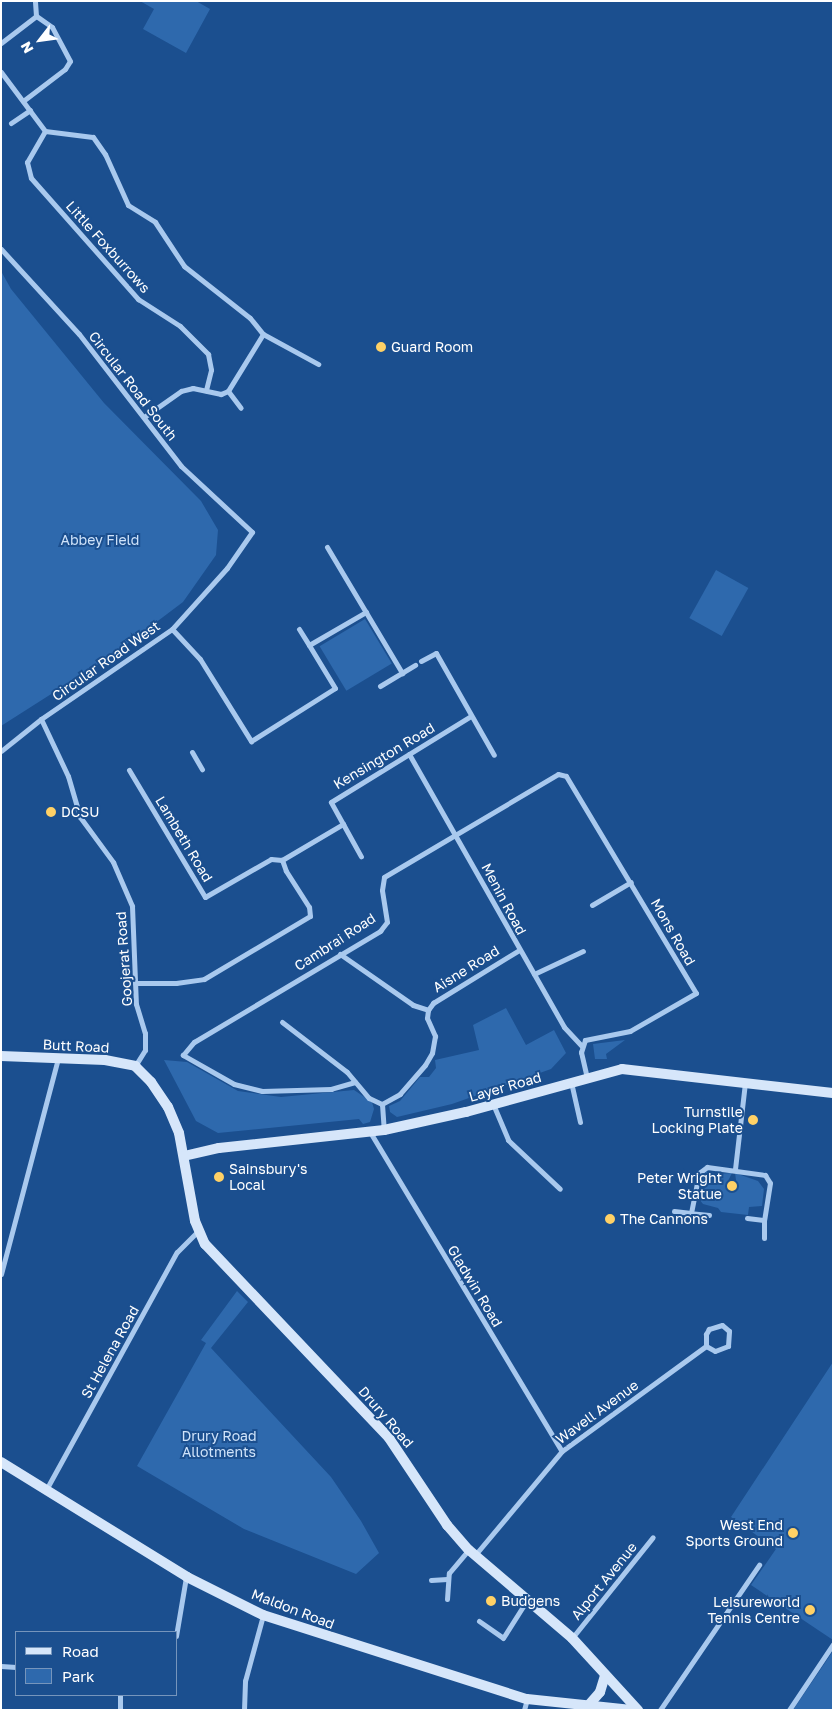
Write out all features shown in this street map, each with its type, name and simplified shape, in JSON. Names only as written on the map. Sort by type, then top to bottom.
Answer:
[{"type":"main road","name":"Butt Road","points":[[1,1056],[105,1060],[135,1066]]},
{"type":"main road","points":[[135,1066],[152,1082],[168,1107],[184,1156]]},
{"type":"main road","name":"Layer Road","points":[[184,1156],[219,1148],[384,1130],[493,1104],[587,1077],[628,1069],[833,1093]]},
{"type":"main road","name":"Drury Road","points":[[184,1156],[198,1231],[214,1256],[384,1433],[447,1525],[472,1552],[572,1638],[638,1710]]},
{"type":"main road","name":"Maldon Road","points":[[1,1462],[47,1488],[186,1577],[263,1615],[527,1699],[588,1707],[631,1710]]},
{"type":"main road","points":[[588,1707],[600,1692],[605,1676]]},
{"type":"street","points":[[35,1],[36,16]]},
{"type":"street","points":[[1,43],[36,16]]},
{"type":"street","points":[[23,100],[66,69],[70,61],[52,27],[36,16]]},
{"type":"street","points":[[1,72],[45,131],[93,137],[105,154],[128,205],[155,222],[184,266],[250,318],[263,334],[287,342],[318,364]]},
{"type":"street","points":[[11,124],[30,110]]},
{"type":"street","name":"Little Foxburrows","points":[[45,131],[27,162],[31,178],[138,300],[180,326],[208,354],[211,370],[206,390]]},
{"type":"street","name":"Circular Road South","points":[[1,249],[41,288],[200,486],[252,532]]},
{"type":"street","points":[[144,417],[181,391],[206,390],[221,394],[228,391],[263,334]]},
{"type":"street","points":[[228,391],[241,408]]},
{"type":"street","name":"Circular Road West","points":[[1,751],[41,719],[172,629],[227,568],[252,532]]},
{"type":"street","points":[[327,547],[402,673]]},
{"type":"street","points":[[309,645],[366,612]]},
{"type":"street","points":[[172,629],[200,659],[251,741],[335,688],[299,629]]},
{"type":"street","points":[[421,661],[436,652],[494,755]]},
{"type":"street","points":[[380,686],[415,664]]},
{"type":"street","name":"Kensington Road","points":[[361,856],[331,802],[471,716]]},
{"type":"street","name":"Goojerat Road","points":[[41,719],[68,776],[80,817],[127,888],[135,925],[136,1004],[146,1033],[145,1050],[135,1066]]},
{"type":"street","points":[[192,752],[202,769]]},
{"type":"street","name":"Menin Road","points":[[409,754],[564,1027],[576,1036],[582,1046]]},
{"type":"street","name":"Lambeth Road","points":[[129,770],[206,897],[271,859],[282,860]]},
{"type":"street","name":"Cambrai Road","points":[[355,1082],[331,1089],[262,1091],[234,1084],[183,1056],[194,1042],[380,931],[387,922],[382,890],[384,878],[558,774],[566,776]]},
{"type":"street","name":"Mons Road","points":[[566,776],[696,993],[630,1031],[592,1037],[582,1046]]},
{"type":"street","points":[[135,983],[176,983],[204,978],[310,916],[310,907],[286,872],[282,860],[343,824]]},
{"type":"street","points":[[592,905],[631,882]]},
{"type":"street","name":"Aisne Road","points":[[382,1104],[400,1094],[432,1053],[435,1036],[428,1018],[428,1010],[433,1003],[519,950]]},
{"type":"street","points":[[534,974],[583,952]]},
{"type":"street","name":"Aisne Road","points":[[340,954],[413,1005],[428,1010]]},
{"type":"street","points":[[282,1022],[347,1072],[369,1098],[382,1104],[384,1130]]},
{"type":"street","points":[[582,1046],[587,1077]]},
{"type":"street","points":[[1,1274],[58,1058]]},
{"type":"street","points":[[571,1082],[580,1122]]},
{"type":"street","points":[[735,1169],[745,1083]]},
{"type":"street","points":[[493,1104],[508,1140],[560,1189]]},
{"type":"street","name":"Gladwin Road","points":[[370,1132],[562,1451]]},
{"type":"street","points":[[692,1213],[699,1173],[707,1167],[764,1174],[770,1183],[764,1220],[764,1238]]},
{"type":"street","points":[[674,1211],[709,1214]]},
{"type":"street","points":[[747,1218],[764,1220]]},
{"type":"street","name":"St Helena Road","points":[[47,1488],[178,1252],[198,1231]]},
{"type":"street","name":"Wavell Avenue","points":[[722,1325],[729,1331],[728,1346],[715,1351],[706,1346],[706,1334],[709,1328],[722,1325]]},
{"type":"street","name":"Wavell Avenue","points":[[448,1579],[448,1573],[472,1552],[562,1451],[706,1346]]},
{"type":"street","name":"Alport Avenue","points":[[572,1638],[653,1537]]},
{"type":"street","points":[[660,1710],[758,1566]]},
{"type":"street","points":[[177,1631],[186,1577]]},
{"type":"street","points":[[431,1580],[448,1579],[447,1599]]},
{"type":"street","points":[[479,1621],[503,1638],[527,1600]]},
{"type":"street","points":[[244,1710],[245,1681],[263,1615]]},
{"type":"street","points":[[789,1710],[833,1644]]},
{"type":"street","points":[[1,1666],[15,1667]]},
{"type":"street","points":[[120,1696],[120,1710]]},
{"type":"street","points":[[524,1710],[527,1699]]},
{"type":"green space","points":[[140,1],[196,1],[210,9],[186,53],[143,29],[154,9]]},
{"type":"green space","name":"Abbey Field","points":[[1,271],[11,289],[104,403],[201,501],[218,530],[216,555],[183,602],[114,654],[1,726]]},
{"type":"green space","points":[[716,570],[748,588],[722,636],[689,618]]},
{"type":"green space","points":[[365,619],[392,664],[346,691],[320,646]]},
{"type":"green space","points":[[506,1008],[526,1045],[554,1030],[566,1053],[551,1069],[452,1104],[397,1117],[390,1112],[389,1106],[400,1101],[420,1077],[429,1077],[436,1068],[435,1060],[479,1050],[473,1025]]},
{"type":"green space","points":[[625,1040],[606,1054],[607,1059],[595,1059],[593,1044]]},
{"type":"green space","points":[[164,1060],[187,1062],[238,1091],[281,1097],[354,1090],[372,1102],[374,1109],[370,1122],[363,1124],[359,1119],[218,1133],[196,1121]]},
{"type":"green space","points":[[708,1170],[715,1174],[732,1173],[726,1185],[729,1190],[737,1187],[735,1173],[758,1181],[764,1189],[762,1206],[749,1207],[748,1215],[721,1212],[718,1208],[703,1204],[699,1199],[702,1176]]},
{"type":"green space","name":"Drury Road Allotments","points":[[237,1291],[248,1302],[211,1348],[331,1477],[361,1521],[379,1553],[356,1574],[244,1529],[137,1466],[206,1343],[201,1340]]},
{"type":"green space","name":"West End Sports Ground","points":[[833,1362],[833,1640],[751,1585],[776,1549],[731,1517]]},
{"type":"green space","name":"Leisureworld Tennis Centre","points":[[833,1651],[833,1710],[793,1710]]},
{"type":"place","name":"Guard Room","points":[[381,347]]},
{"type":"place","name":"DCSU","points":[[51,812]]},
{"type":"place","name":"Turnstile Locking Plate","points":[[753,1120]]},
{"type":"place","name":"Sainsbury's Local","points":[[219,1177]]},
{"type":"place","name":"Peter Wright Statue","points":[[732,1186]]},
{"type":"place","name":"The Cannons","points":[[610,1219]]},
{"type":"place","name":"West End Sports Ground","points":[[793,1533]]},
{"type":"place","name":"Budgens","points":[[491,1601]]},
{"type":"place","name":"Leisureworld Tennis Centre","points":[[810,1610]]}]
